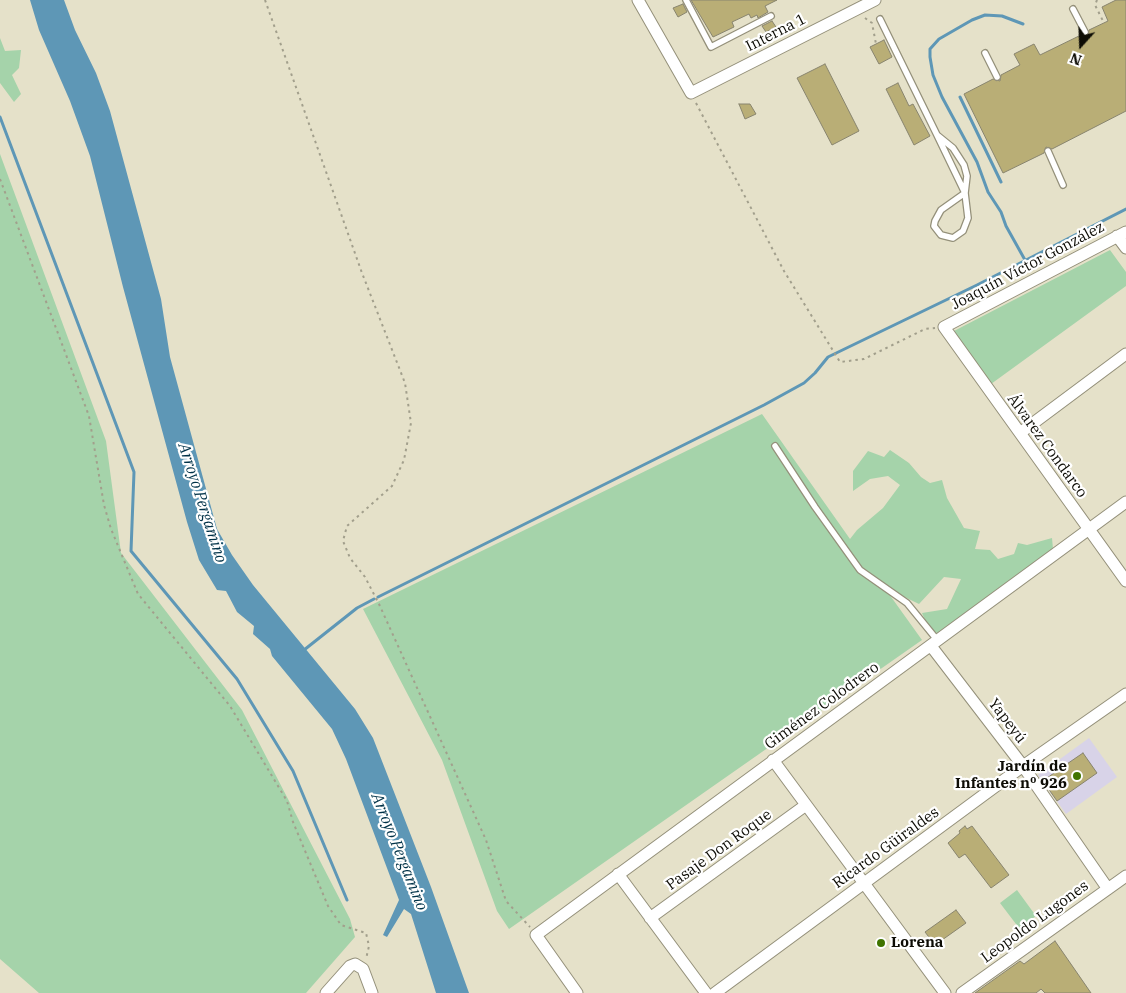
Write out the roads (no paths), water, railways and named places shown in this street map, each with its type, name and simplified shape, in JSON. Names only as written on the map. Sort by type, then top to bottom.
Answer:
[{"type":"street","name":"Interna 1","points":[[638,0],[691,93],[875,0]]},
{"type":"street","points":[[1121,234],[1126,248]]},
{"type":"street","name":"Joaquín Víctor González","points":[[944,327],[1121,234]]},
{"type":"street","name":"Álvarez Condarco","points":[[944,327],[1126,581]]},
{"type":"street","points":[[1020,434],[1126,354]]},
{"type":"street","name":"Giménez Colodrero","points":[[577,993],[536,935],[1126,502]]},
{"type":"street","name":"Yapeyú","points":[[935,643],[1108,889]]},
{"type":"street","name":"Ricardo Güiraldes","points":[[715,993],[1022,766],[1126,694]]},
{"type":"street","points":[[773,760],[865,882],[945,993]]},
{"type":"street","name":"Pasaje Don Roque","points":[[650,918],[806,805]]},
{"type":"street","points":[[618,874],[706,993]]},
{"type":"street","name":"Leopoldo Lugones","points":[[962,993],[1126,876]]},
{"type":"street","points":[[326,993],[350,966],[359,965],[363,969],[372,993]]},
{"type":"lane","points":[[686,0],[710,47],[771,16]]},
{"type":"lane","points":[[1073,9],[1085,32]]},
{"type":"lane","points":[[880,19],[965,193],[968,218],[963,231],[953,238],[941,235],[934,226],[937,215],[965,193],[968,184],[964,165],[953,148],[937,134]]},
{"type":"lane","points":[[985,53],[997,77]]},
{"type":"lane","points":[[1048,151],[1063,185]]},
{"type":"lane","points":[[775,446],[815,508],[860,570],[907,603],[935,643]]},
{"type":"water","name":"Arroyo Pergamino","points":[[30,0],[64,0],[75,30],[96,73],[110,111],[161,299],[170,357],[217,529],[253,585],[355,709],[373,738],[431,887],[469,993],[436,993],[411,914],[404,909],[387,937],[383,935],[399,900],[346,759],[332,729],[272,656],[270,649],[253,634],[254,626],[237,612],[226,591],[217,590],[199,560],[123,287],[90,156],[70,101],[39,30]]},
{"type":"waterway","points":[[1023,24],[1002,16],[985,15],[972,20],[939,39],[930,49],[930,57],[933,75],[942,97],[977,162],[988,192],[1001,212],[1006,226],[1025,260]]},
{"type":"waterway","points":[[960,97],[1001,182]]},
{"type":"waterway","points":[[0,117],[134,472],[131,551],[237,679],[293,771],[347,900]]},
{"type":"waterway","points":[[378,597],[764,405],[804,383],[828,357],[977,285],[1126,209]]},
{"type":"waterway","points":[[304,650],[357,608],[374,599]]},
{"type":"place","name":"Jardín de Infantes nº 926","points":[[1077,776]]},
{"type":"place","name":"Lorena","points":[[881,943]]}]
